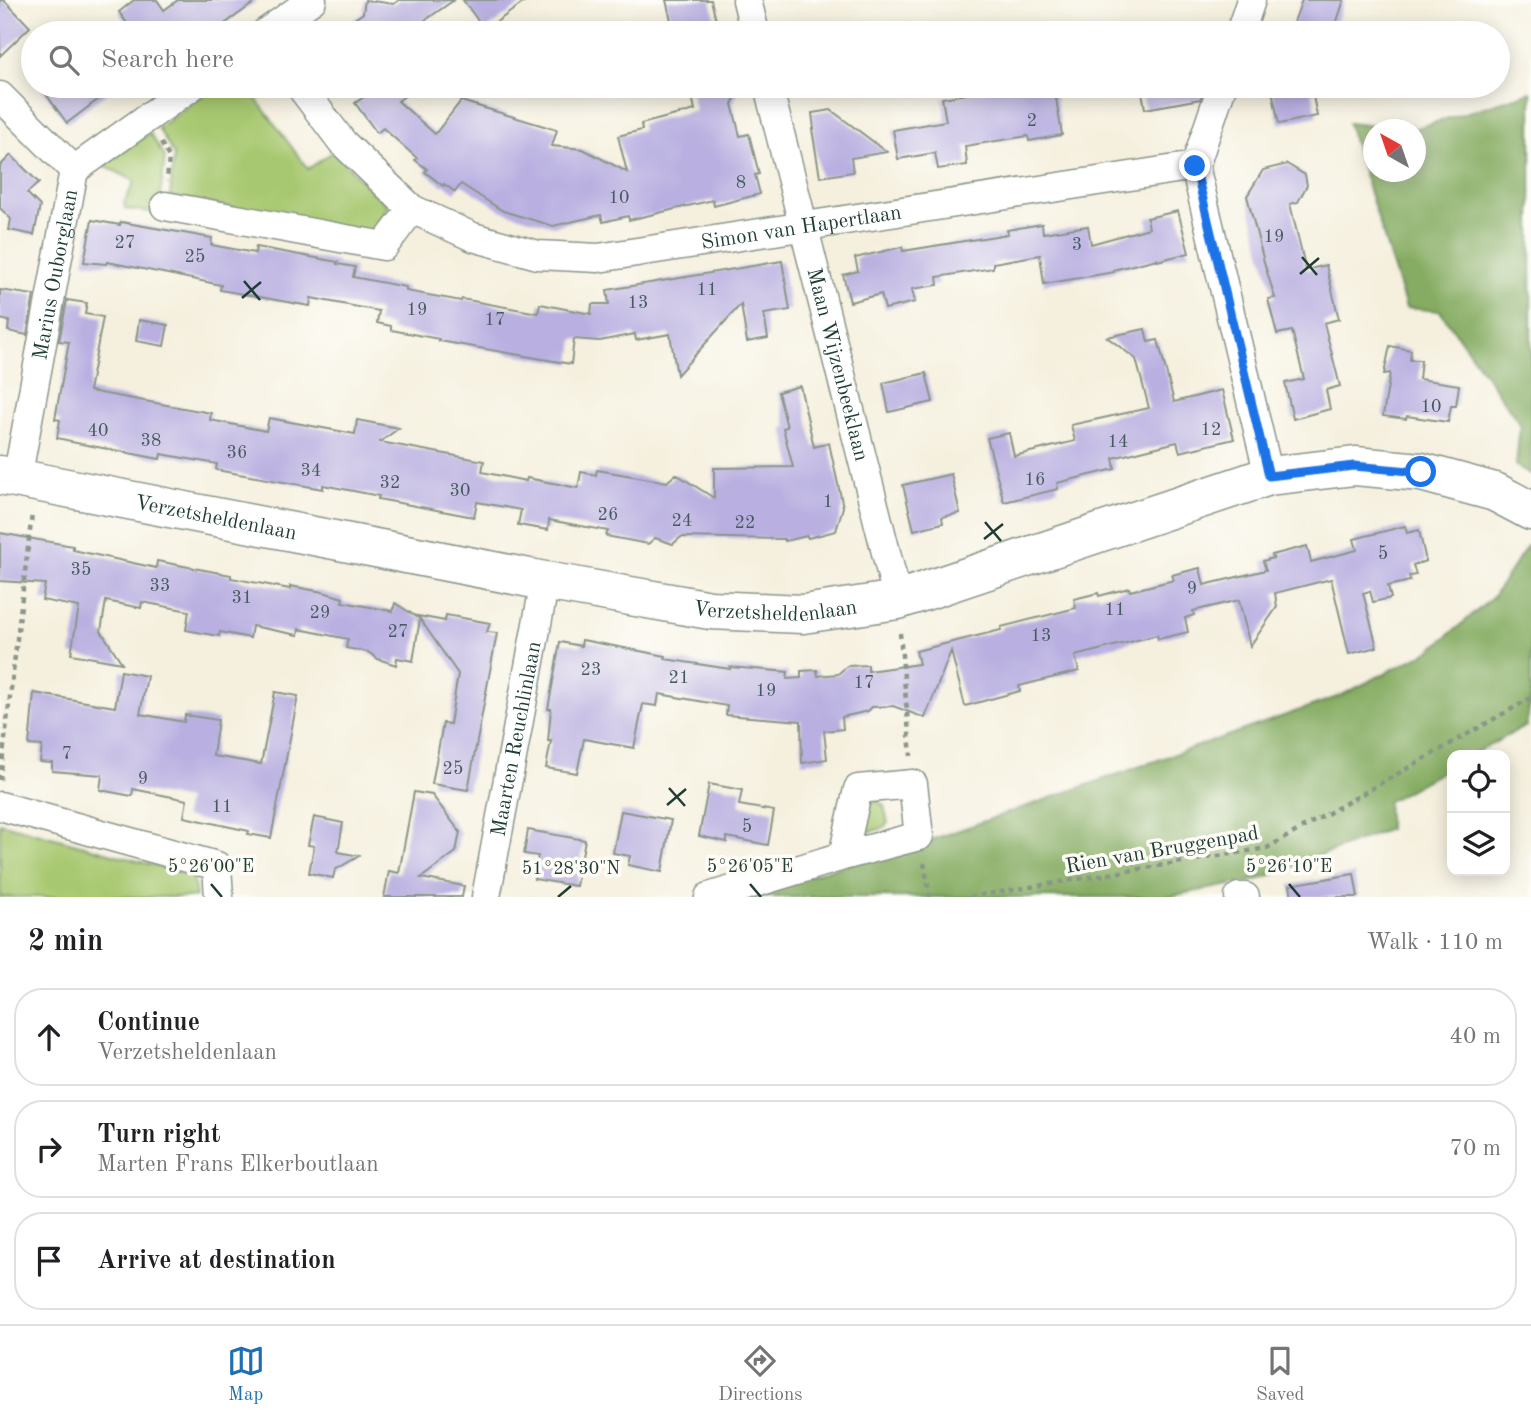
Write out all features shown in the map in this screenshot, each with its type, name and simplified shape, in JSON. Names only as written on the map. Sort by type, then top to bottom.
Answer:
[{"type":"street","points":[[282,21],[312,0]]},
{"type":"street","points":[[747,0],[752,21]]},
{"type":"street","points":[[1244,21],[1251,0]]},
{"type":"street","points":[[0,96],[74,170]]},
{"type":"street","name":"Marius Ouborglaan","points":[[18,479],[74,170],[175,98]]},
{"type":"street","name":"Simon van Hapertlaan","points":[[309,98],[342,143],[412,209],[473,237],[538,255],[598,258],[1195,166]]},
{"type":"street","name":"Maan Wijzenbeeklaan","points":[[771,98],[898,600]]},
{"type":"street","points":[[1219,98],[1195,166],[1269,476]]},
{"type":"street","points":[[165,206],[384,246],[412,209]]},
{"type":"street","name":"Verzetsheldenlaan","points":[[18,479],[545,581],[710,610],[803,614],[898,600],[1269,476],[1354,466],[1421,472],[1495,492],[1531,511]]},
{"type":"street","name":"Maarten Reuchlinlaan","points":[[486,897],[545,581]]},
{"type":"street","points":[[709,897],[919,836],[913,784],[858,789],[843,856]]},
{"type":"street","points":[[0,806],[217,866],[219,897]]},
{"type":"street","points":[[1238,897],[1245,897]]},
{"type":"path","points":[[148,117],[169,157],[165,206]]},
{"type":"path","points":[[0,781],[18,479]]},
{"type":"path","points":[[898,600],[913,784]]},
{"type":"path","name":"Rien van Bruggenpad","points":[[970,897],[1267,848],[1531,698]]},
{"type":"green space","points":[[1531,92],[1531,474],[1516,466],[1520,424],[1440,311],[1406,308],[1366,182],[1426,182],[1426,125]]},
{"type":"green space","points":[[199,98],[255,98],[308,169],[334,151],[370,190],[388,205],[372,235],[170,196],[174,155],[158,128]]},
{"type":"green space","points":[[1348,123],[1363,125],[1363,171]]},
{"type":"green space","points":[[150,133],[165,157],[158,213],[125,209],[124,203],[135,181],[103,165]]},
{"type":"green space","points":[[1527,546],[1531,548],[1531,699],[1526,726],[1480,750],[1447,750],[1447,769],[1387,802],[1389,829],[1258,880],[1165,897],[734,897],[928,841],[1340,696],[1431,650],[1492,598]]},
{"type":"green space","points":[[878,801],[884,806],[888,823],[883,828],[862,834],[862,805]]},
{"type":"green space","points":[[0,823],[193,876],[196,897],[0,897]]},
{"type":"building","points":[[0,0],[4,0],[24,21],[21,21],[21,36],[0,56]]},
{"type":"building","points":[[134,0],[157,0],[164,10],[178,0],[258,0],[229,21],[125,21],[119,12]]},
{"type":"building","points":[[365,0],[394,4],[399,0],[454,0],[424,21],[352,21],[363,13]]},
{"type":"building","points":[[463,0],[527,0],[498,21],[478,21]]},
{"type":"building","points":[[666,0],[711,0],[716,21],[671,21]]},
{"type":"building","points":[[1302,0],[1344,0],[1337,21],[1294,21]]},
{"type":"building","points":[[49,98],[100,98],[67,123]]},
{"type":"building","points":[[362,98],[402,98],[398,101],[435,134],[461,101],[557,130],[552,146],[583,149],[627,172],[618,136],[642,130],[641,124],[695,110],[692,98],[735,98],[732,104],[740,136],[749,134],[759,174],[755,175],[760,194],[714,206],[713,200],[629,220],[628,216],[603,222],[601,215],[553,226],[503,211],[461,184],[455,192],[444,184],[443,186],[425,172],[427,169],[415,160],[417,158],[383,128],[377,133],[355,103]]},
{"type":"building","points":[[942,98],[1056,98],[1062,135],[1029,141],[1028,136],[965,146],[967,165],[938,169],[935,153],[898,159],[893,130],[946,121]]},
{"type":"building","points":[[1143,98],[1200,98],[1200,99],[1145,109]]},
{"type":"building","points":[[1274,98],[1313,98],[1317,116],[1279,124]]},
{"type":"building","points":[[831,110],[887,152],[851,158],[853,172],[820,177],[812,113]]},
{"type":"building","points":[[11,155],[39,183],[27,193],[40,206],[34,235],[9,230],[11,219],[0,208],[0,166]]},
{"type":"building","points":[[1287,164],[1305,175],[1307,185],[1298,202],[1290,204],[1306,270],[1326,265],[1339,319],[1324,323],[1340,386],[1326,390],[1330,409],[1293,419],[1285,383],[1304,379],[1292,331],[1277,334],[1268,299],[1275,298],[1247,196],[1263,170]]},
{"type":"building","points":[[1178,211],[1189,253],[1113,270],[1114,272],[1044,284],[1040,255],[993,263],[993,268],[937,277],[938,285],[912,289],[915,302],[885,309],[881,294],[850,302],[843,275],[858,271],[855,258],[902,247],[903,251],[1008,234],[1007,230],[1042,224],[1043,233],[1088,226],[1091,244],[1149,228],[1147,218]]},
{"type":"building","points":[[92,220],[120,225],[121,222],[212,238],[211,245],[255,253],[256,247],[338,262],[337,264],[355,267],[353,277],[406,287],[406,291],[538,313],[540,304],[591,314],[592,304],[609,304],[607,290],[782,261],[790,310],[764,314],[768,338],[747,342],[741,304],[677,375],[670,334],[636,340],[635,334],[600,341],[574,339],[571,364],[391,330],[391,326],[377,323],[379,311],[311,298],[310,306],[220,290],[221,285],[107,262],[84,262]]},
{"type":"building","points":[[0,290],[34,295],[27,335],[8,331],[9,321],[0,319]]},
{"type":"building","points":[[67,300],[87,303],[85,314],[103,317],[89,391],[211,413],[210,420],[266,431],[269,418],[355,434],[357,420],[399,428],[380,442],[484,461],[482,472],[578,488],[581,472],[596,475],[597,470],[667,482],[676,474],[714,498],[714,468],[793,467],[783,428],[787,427],[778,392],[800,386],[814,447],[829,443],[843,507],[836,531],[808,538],[807,536],[785,541],[681,537],[673,544],[655,538],[648,544],[606,536],[608,531],[549,520],[548,530],[518,525],[521,510],[477,502],[474,517],[378,499],[379,496],[323,485],[323,489],[216,470],[217,464],[161,454],[160,459],[71,442],[57,438],[60,420],[55,419],[69,342],[59,341]]},
{"type":"building","points":[[139,320],[168,325],[164,346],[136,341]]},
{"type":"building","points":[[1145,329],[1148,342],[1158,340],[1174,402],[1222,390],[1234,439],[1180,452],[1177,442],[1113,458],[1115,469],[1057,483],[1058,489],[1004,502],[987,438],[1009,433],[1014,456],[1075,441],[1071,425],[1149,408],[1136,359],[1107,337]]},
{"type":"building","points":[[1390,346],[1411,350],[1410,360],[1421,360],[1419,379],[1459,385],[1456,406],[1451,406],[1448,422],[1407,416],[1406,419],[1383,416],[1390,373],[1384,374]]},
{"type":"building","points":[[926,373],[933,402],[889,412],[883,383]]},
{"type":"building","points":[[951,474],[960,513],[942,517],[943,523],[914,530],[903,485]]},
{"type":"building","points":[[1405,526],[1407,533],[1419,530],[1426,561],[1413,565],[1416,575],[1409,576],[1410,581],[1388,586],[1391,598],[1373,602],[1370,591],[1363,593],[1377,647],[1349,654],[1331,579],[1275,593],[1277,607],[1250,646],[1239,600],[1193,611],[1194,615],[1185,618],[1188,632],[1158,639],[1157,635],[1075,656],[1079,671],[1019,686],[1020,691],[965,706],[951,651],[925,718],[893,706],[872,707],[868,711],[842,717],[843,729],[824,731],[827,759],[802,763],[801,721],[726,715],[727,706],[659,694],[657,706],[643,704],[634,748],[584,739],[577,773],[546,768],[551,741],[548,741],[551,709],[548,709],[560,642],[581,646],[582,640],[666,656],[665,659],[730,669],[788,672],[787,679],[801,678],[801,671],[817,670],[818,676],[838,674],[847,666],[868,665],[868,671],[919,664],[916,651],[1076,608],[1074,599],[1129,588],[1130,591],[1174,580],[1172,575],[1200,568],[1204,585],[1266,570],[1263,561],[1273,558],[1272,555],[1307,546],[1311,562],[1357,550],[1354,539]]},
{"type":"building","points":[[0,533],[73,546],[73,550],[156,568],[157,561],[231,575],[231,578],[323,592],[343,598],[342,602],[393,611],[395,603],[420,619],[413,661],[397,658],[396,665],[378,659],[368,652],[346,648],[348,639],[299,629],[298,635],[252,626],[250,638],[220,632],[219,636],[186,630],[189,611],[142,602],[141,608],[106,601],[101,631],[122,663],[71,654],[79,607],[42,600],[45,584],[0,581]]},
{"type":"building","points":[[446,615],[490,623],[487,632],[497,633],[468,790],[432,784],[443,723],[450,724],[458,674],[418,616],[445,621]]},
{"type":"building","points":[[121,671],[147,676],[140,714],[184,722],[185,715],[218,720],[213,756],[261,764],[275,692],[298,696],[271,838],[184,817],[187,800],[133,789],[132,796],[100,790],[102,775],[52,771],[52,763],[40,762],[42,746],[29,745],[34,693],[115,707]]},
{"type":"building","points":[[709,784],[742,790],[739,805],[774,811],[768,845],[727,837],[727,842],[699,836]]},
{"type":"building","points":[[414,792],[432,795],[460,832],[456,852],[421,878],[464,886],[462,897],[384,897],[389,871],[399,873]]},
{"type":"building","points":[[621,811],[671,820],[662,872],[628,865],[630,856],[613,853]]},
{"type":"building","points":[[314,817],[343,823],[338,852],[359,856],[335,870],[333,878],[309,873],[314,846],[308,845]]},
{"type":"building","points":[[528,830],[585,840],[576,886],[534,879],[538,856],[524,854]]},
{"type":"building","points":[[1354,874],[1358,897],[1292,897],[1290,885]]},
{"type":"route","points":[[1195,166],[1269,476],[1354,466],[1421,472]]}]
